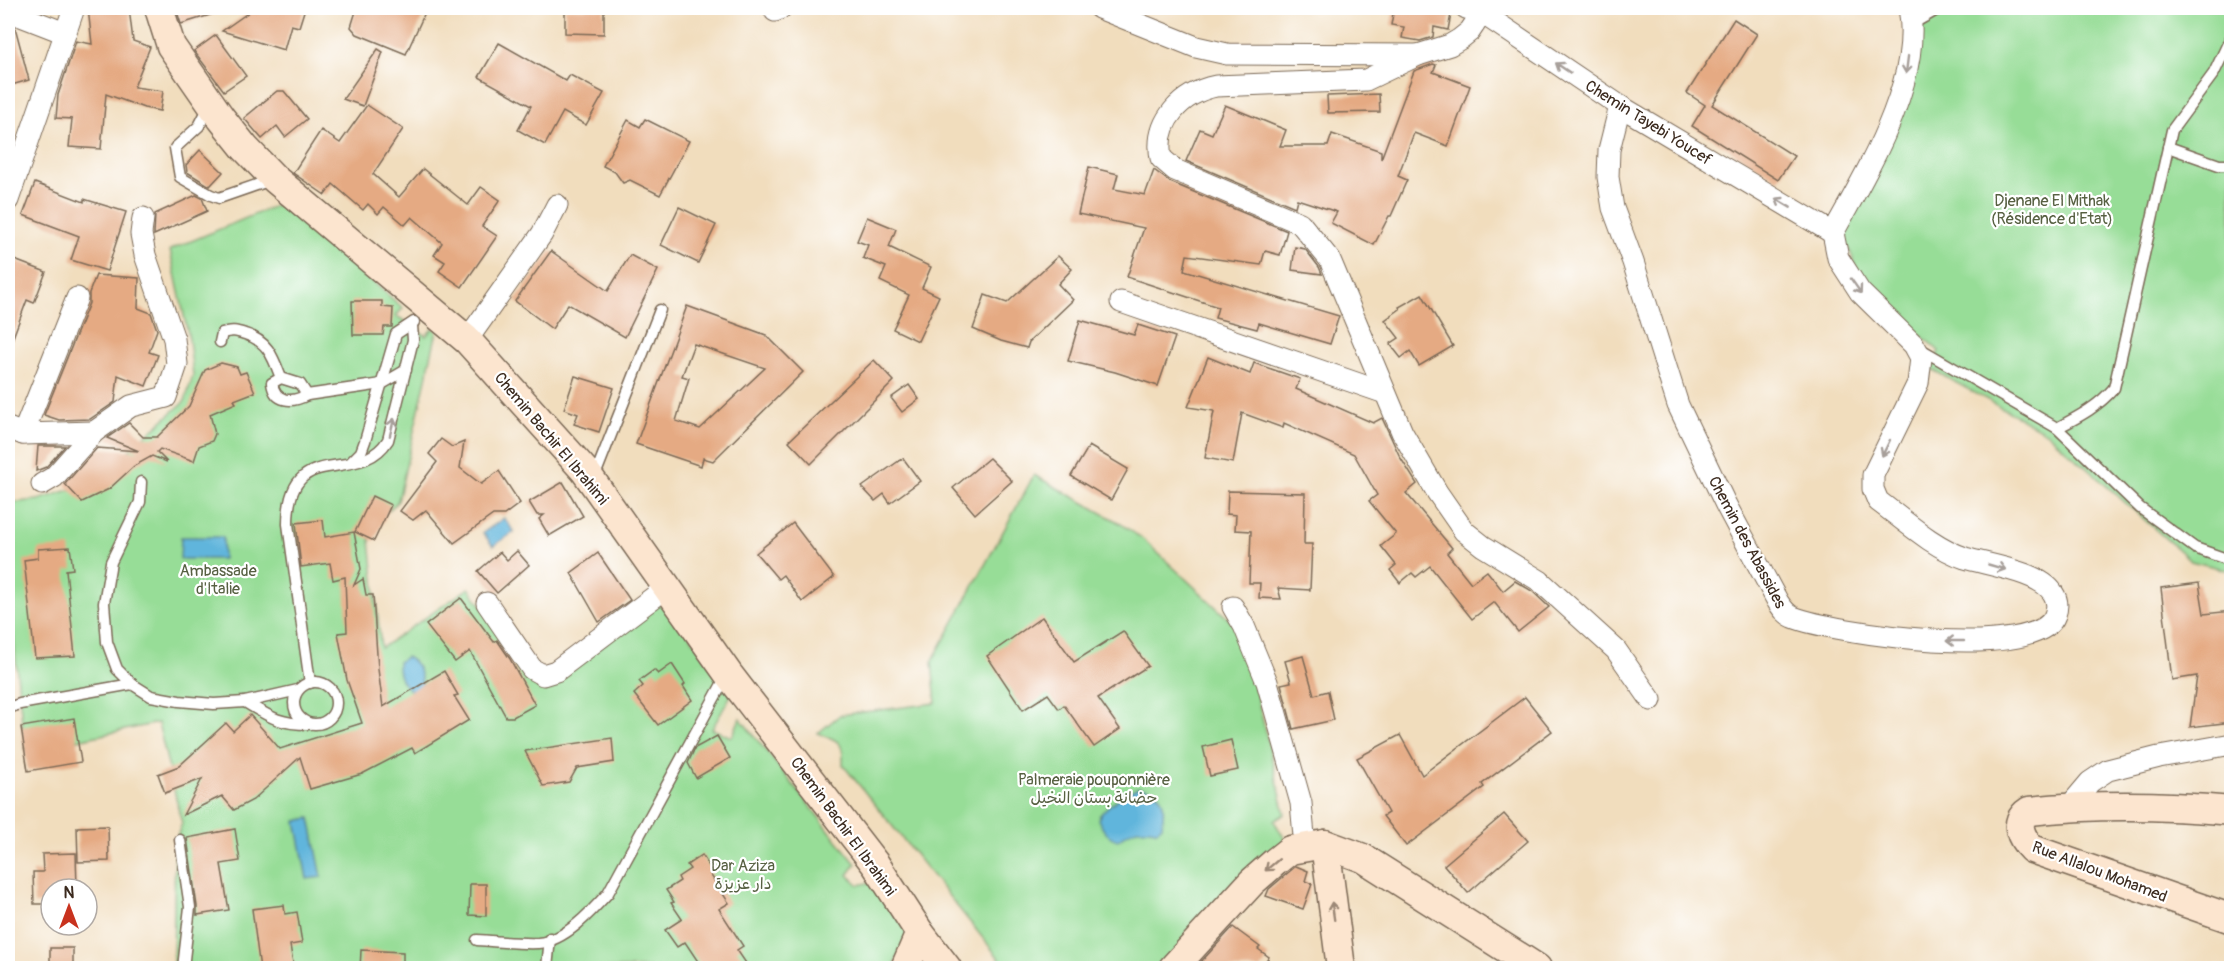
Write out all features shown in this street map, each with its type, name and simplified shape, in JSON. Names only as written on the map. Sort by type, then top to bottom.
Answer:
[{"type":"main road","name":"Chemin Bachir El Ibrahimi","points":[[159,8],[171,46],[245,148],[419,316],[467,340],[593,481],[729,675],[876,865],[916,952],[947,969]]},
{"type":"main road","name":"Rue Allalou Mohamed","points":[[2232,811],[2199,808],[2068,807],[2028,811],[2020,821],[2020,833],[2032,849],[2232,919]]},
{"type":"main road","points":[[1315,846],[1341,969]]},
{"type":"main road","points":[[1173,969],[1251,882],[1290,850],[1315,846],[1363,858],[1537,969]]},
{"type":"street","points":[[8,197],[74,8]]},
{"type":"street","points":[[1098,8],[1196,47],[1227,54],[1418,55]]},
{"type":"street","points":[[1474,10],[1470,31],[1460,39],[1450,45],[1418,55],[1366,80],[1216,86],[1189,95],[1178,105],[1163,127],[1160,137],[1161,158],[1175,170],[1300,223],[1316,240],[1330,260],[1402,432],[1437,492],[1464,531],[1483,546],[1540,581],[1616,650],[1652,700]]},
{"type":"street","name":"Chemin Tayebi Youcef","points":[[1474,10],[1620,106],[1833,233]]},
{"type":"street","points":[[8,11],[65,33]]},
{"type":"street","points":[[1911,16],[1905,81],[1874,159],[1833,233],[1838,258],[1860,292],[1914,345]]},
{"type":"street","name":"Chemin des Abassides","points":[[1620,106],[1609,150],[1608,177],[1613,208],[1633,262],[1678,405],[1726,505],[1786,614],[1813,622],[1899,638],[1942,641],[1992,641],[2043,630],[2052,621],[2056,609],[2054,596],[2047,585],[1941,547],[1878,501],[1875,495],[1873,475],[1918,383],[1921,358],[1914,345]]},
{"type":"street","points":[[467,340],[542,234],[557,205]]},
{"type":"street","points":[[42,484],[54,477],[94,432],[131,406],[166,397],[177,364],[174,339],[145,255],[141,234],[143,219]]},
{"type":"street","points":[[77,298],[15,431],[94,432]]},
{"type":"street","points":[[1121,302],[1385,393]]},
{"type":"street","points":[[487,603],[532,669],[543,675],[556,671],[666,588]]},
{"type":"street","points":[[1233,607],[1244,626],[1267,682],[1315,846]]},
{"type":"street","points":[[2068,807],[2090,782],[2108,770],[2159,757],[2232,744]]},
{"type":"lane","points":[[1911,16],[1940,8]]},
{"type":"lane","points":[[2057,428],[2087,413],[2104,400],[2114,388],[2172,130],[2214,73],[2232,35]]},
{"type":"lane","points":[[211,102],[199,126],[175,148],[180,177],[219,198],[275,179]]},
{"type":"lane","points":[[2168,147],[2219,165],[2232,165]]},
{"type":"lane","points":[[593,481],[660,310]]},
{"type":"lane","points":[[310,683],[288,524],[288,503],[294,485],[307,473],[371,458],[381,451],[388,440],[419,316]]},
{"type":"lane","points":[[352,461],[362,452],[396,334],[419,316]]},
{"type":"lane","points":[[220,342],[222,333],[232,330],[257,338],[268,348],[281,378]]},
{"type":"lane","points":[[1914,345],[2057,428],[2140,508],[2195,548],[2232,561]]},
{"type":"lane","points":[[307,395],[300,384],[281,378],[272,383],[273,391],[282,400],[297,401],[307,395],[382,384],[406,370]]},
{"type":"lane","points":[[382,384],[398,400]]},
{"type":"lane","points":[[141,482],[140,502],[111,562],[104,603],[107,642],[117,669],[132,684],[151,696],[179,701],[214,704],[245,702],[298,690],[310,683],[326,685],[335,697],[336,704],[331,717],[325,721],[311,724],[289,724],[245,702]]},
{"type":"lane","points":[[477,940],[540,943],[564,933],[588,915],[608,893],[729,675]]},
{"type":"lane","points":[[8,708],[132,684]]},
{"type":"lane","points":[[298,690],[294,704],[295,710],[299,717],[311,724]]},
{"type":"lane","points":[[180,840],[190,907],[183,969]]},
{"type":"lane","points":[[547,969],[550,939]]},
{"type":"green space","name":"Djenane El Mithak (Résidence d'Etat)","points":[[1918,8],[2231,8],[2231,571],[2191,561],[2046,432],[1931,369],[1939,351],[1884,304],[1858,272],[1844,236],[1849,210],[1876,164]]},
{"type":"green space","points":[[282,203],[403,308],[396,316],[426,336],[433,328],[437,331],[398,501],[369,531],[381,648],[469,588],[543,689],[665,599],[731,695],[712,729],[732,737],[740,718],[856,864],[848,875],[859,885],[871,882],[909,930],[893,968],[173,968],[175,843],[182,823],[158,723],[25,751],[8,584],[8,503],[38,500],[76,488],[127,452],[185,401],[193,375],[189,339],[170,250]]},
{"type":"green space","name":"Palmeraie pouponnière حضانة بستان النخيل","points":[[1034,475],[1118,522],[1144,540],[1235,625],[1252,675],[1285,814],[1274,821],[1286,841],[1172,968],[1007,968],[843,765],[839,743],[818,733],[840,715],[936,703],[932,662]]},
{"type":"water","points":[[504,518],[514,532],[493,546],[483,533]]},
{"type":"water","points":[[181,537],[223,537],[223,559],[180,559]]},
{"type":"water","points":[[406,657],[416,665],[421,676],[422,685],[415,692],[404,684],[398,671],[398,662]]},
{"type":"water","points":[[1139,787],[1154,792],[1162,799],[1162,826],[1155,832],[1156,830],[1140,829],[1118,840],[1114,839],[1105,832],[1098,819],[1116,800]]},
{"type":"water","points":[[310,818],[322,877],[307,879],[296,821]]},
{"type":"building","points":[[88,8],[129,8],[133,41],[150,47],[134,87],[163,91],[160,111],[144,108],[106,94],[101,149],[69,147],[72,119],[56,118],[58,95],[76,41],[92,44]]},
{"type":"building","points":[[176,8],[220,8],[220,12],[181,24]]},
{"type":"building","points":[[248,8],[305,8],[299,27],[291,25],[284,50],[222,31],[249,12]]},
{"type":"building","points":[[357,8],[427,8],[406,54],[357,34],[351,27]]},
{"type":"building","points":[[565,8],[604,9],[604,34],[565,33]]},
{"type":"building","points":[[1394,8],[1452,9],[1448,30],[1434,27],[1433,37],[1420,41],[1402,38],[1404,27],[1391,25]]},
{"type":"building","points":[[1734,19],[1757,34],[1712,105],[1794,156],[1778,180],[1692,126],[1705,105],[1687,93]]},
{"type":"building","points":[[8,24],[15,27],[29,80],[8,86]]},
{"type":"building","points":[[216,35],[246,76],[224,91],[194,51]]},
{"type":"building","points":[[499,43],[566,81],[570,75],[604,93],[586,125],[563,112],[545,145],[518,130],[531,106],[479,77]]},
{"type":"building","points":[[378,49],[383,52],[363,106],[343,99]]},
{"type":"building","points":[[1436,65],[1433,72],[1470,86],[1448,146],[1414,133],[1398,176],[1407,180],[1391,216],[1374,245],[1331,223],[1337,212],[1297,199],[1295,207],[1186,161],[1200,129],[1212,134],[1225,105],[1286,130],[1280,146],[1328,146],[1332,134],[1381,151],[1381,159],[1414,71]]},
{"type":"building","points":[[277,91],[284,91],[307,119],[285,137],[277,126],[262,139],[244,118]]},
{"type":"building","points":[[1379,94],[1380,112],[1328,113],[1327,96]]},
{"type":"building","points":[[367,105],[403,129],[373,174],[399,197],[423,169],[468,205],[481,187],[500,200],[482,226],[497,236],[462,287],[439,271],[445,262],[434,255],[442,243],[412,217],[405,225],[384,207],[378,214],[368,204],[363,210],[333,184],[325,195],[293,173],[321,130],[340,143]]},
{"type":"building","points":[[645,119],[689,141],[660,195],[630,180],[623,183],[615,172],[603,166],[628,120],[640,127]]},
{"type":"building","points":[[200,150],[223,172],[210,186],[187,172],[186,165]]},
{"type":"building","points":[[1089,167],[1118,174],[1114,189],[1145,195],[1154,170],[1170,182],[1287,231],[1280,255],[1265,251],[1261,265],[1187,255],[1184,270],[1339,316],[1330,344],[1259,323],[1257,329],[1215,318],[1218,307],[1127,277],[1144,228],[1078,214]]},
{"type":"building","points":[[35,183],[84,202],[84,199],[126,212],[107,271],[71,260],[79,236],[23,215]]},
{"type":"building","points":[[196,195],[202,198],[207,211],[154,235],[155,214]]},
{"type":"building","points":[[679,207],[716,225],[698,263],[661,245]]},
{"type":"building","points":[[867,217],[896,229],[889,247],[931,267],[922,288],[939,296],[918,341],[893,329],[909,295],[880,281],[886,267],[863,258],[868,245],[857,241]]},
{"type":"building","points":[[1295,247],[1305,249],[1322,274],[1292,270]]},
{"type":"building","points":[[551,251],[608,291],[630,255],[658,270],[625,337],[568,304],[552,329],[515,301]]},
{"type":"building","points":[[1058,256],[1072,269],[1058,284],[1073,300],[1029,342],[1027,348],[1001,341],[973,329],[985,295],[1007,303]]},
{"type":"building","points":[[12,259],[46,272],[34,303],[27,300],[9,348],[8,270]]},
{"type":"building","points":[[96,275],[139,278],[138,308],[151,313],[157,330],[149,352],[158,355],[146,386],[118,375],[115,402],[90,419],[59,420],[44,415],[89,303],[89,293]]},
{"type":"building","points":[[1422,294],[1453,346],[1419,366],[1410,351],[1401,358],[1390,344],[1399,338],[1385,320],[1400,309],[1399,307]]},
{"type":"building","points":[[352,301],[382,301],[382,307],[393,308],[392,327],[384,327],[383,335],[353,335]]},
{"type":"building","points":[[687,306],[766,335],[803,372],[713,461],[703,458],[701,466],[636,444]],"holes":[[[694,344],[765,368],[700,429],[676,421],[689,378],[682,376]]]},
{"type":"building","points":[[1080,320],[1134,335],[1138,325],[1175,337],[1158,386],[1115,372],[1068,361]]},
{"type":"building","points":[[1208,357],[1250,374],[1254,363],[1300,379],[1296,389],[1373,423],[1382,418],[1400,457],[1417,484],[1406,493],[1452,548],[1447,553],[1471,583],[1487,571],[1503,591],[1515,581],[1532,591],[1549,607],[1518,632],[1494,602],[1472,619],[1430,566],[1416,577],[1412,573],[1400,583],[1390,570],[1396,565],[1381,546],[1396,534],[1369,501],[1377,495],[1354,454],[1284,423],[1283,428],[1242,413],[1233,463],[1205,458],[1214,411],[1188,407]]},
{"type":"building","points":[[874,360],[894,381],[811,464],[789,441]]},
{"type":"building","points":[[221,363],[237,367],[240,374],[246,372],[255,392],[234,400],[236,403],[210,414],[215,434],[212,441],[199,446],[194,461],[160,449],[157,452],[167,462],[152,456],[134,466],[109,489],[82,502],[65,484],[97,448],[139,451],[107,438],[129,423],[143,437],[157,437],[189,406],[205,370]]},
{"type":"building","points":[[575,376],[614,388],[599,432],[574,424],[578,414],[564,409]]},
{"type":"building","points":[[909,385],[919,399],[902,412],[891,398]]},
{"type":"building","points":[[441,439],[452,447],[464,442],[460,468],[481,484],[499,471],[520,503],[504,515],[493,515],[454,543],[426,510],[413,520],[400,511],[437,462],[429,454]]},
{"type":"building","points":[[38,446],[65,446],[46,467],[36,471]]},
{"type":"building","points":[[1089,446],[1128,469],[1111,500],[1071,476]]},
{"type":"building","points":[[903,458],[920,481],[890,503],[884,494],[875,501],[862,487]]},
{"type":"building","points":[[989,458],[1012,481],[975,514],[953,488]]},
{"type":"building","points":[[563,482],[583,516],[549,536],[539,519],[544,515],[537,515],[529,502]]},
{"type":"building","points":[[1228,491],[1305,493],[1304,544],[1312,544],[1310,590],[1278,588],[1281,599],[1259,598],[1260,583],[1249,583],[1251,531],[1235,530],[1236,515],[1227,514]]},
{"type":"building","points":[[372,496],[391,505],[374,541],[355,532]]},
{"type":"building","points":[[323,520],[325,537],[354,532],[361,569],[354,585],[363,579],[366,595],[373,595],[383,707],[444,671],[458,695],[454,696],[469,720],[415,753],[412,748],[362,774],[310,789],[300,757],[253,800],[234,810],[222,796],[183,815],[202,779],[165,793],[158,774],[179,766],[226,723],[233,731],[250,715],[280,749],[362,723],[347,680],[338,633],[347,632],[345,577],[333,580],[330,563],[301,567],[296,523]]},
{"type":"building","points":[[793,523],[834,577],[802,602],[783,575],[778,579],[756,553]]},
{"type":"building","points":[[70,547],[73,569],[66,570],[75,656],[35,658],[24,560],[38,558],[38,549]]},
{"type":"building","points":[[517,551],[529,565],[497,593],[478,571],[500,552],[507,560]]},
{"type":"building","points":[[598,553],[630,600],[599,622],[571,573]]},
{"type":"building","points":[[2199,583],[2204,614],[2232,611],[2232,722],[2190,727],[2197,676],[2172,680],[2161,588]]},
{"type":"building","points":[[461,598],[494,642],[497,640],[535,705],[513,717],[506,717],[470,651],[455,662],[426,625]]},
{"type":"building","points":[[1042,617],[1074,662],[1123,631],[1148,666],[1098,698],[1120,729],[1094,747],[1064,705],[1059,709],[1048,694],[1023,710],[987,656]]},
{"type":"building","points":[[1303,656],[1314,695],[1328,691],[1334,720],[1293,729],[1281,684],[1291,682],[1285,661]]},
{"type":"building","points":[[672,664],[692,700],[658,725],[634,694],[643,686],[639,681],[654,670],[658,674]]},
{"type":"building","points":[[1525,697],[1552,731],[1482,784],[1484,787],[1406,846],[1383,816],[1388,813],[1357,758],[1400,735],[1422,775]]},
{"type":"building","points":[[74,718],[81,762],[28,771],[21,727]]},
{"type":"building","points":[[717,736],[730,758],[696,778],[688,763],[695,748]]},
{"type":"building","points":[[612,738],[614,762],[577,768],[569,782],[543,786],[525,751]]},
{"type":"building","points":[[1231,740],[1238,770],[1210,776],[1203,747]]},
{"type":"building","points":[[1504,814],[1528,841],[1468,893],[1444,865]]},
{"type":"building","points":[[108,826],[109,861],[78,862],[77,827]]},
{"type":"building","points":[[235,829],[240,861],[221,864],[229,910],[197,915],[187,838]]},
{"type":"building","points":[[76,853],[77,877],[39,877],[39,904],[34,904],[33,872],[43,872],[42,854]]},
{"type":"building","points":[[702,855],[713,872],[710,874],[729,903],[719,909],[743,946],[737,950],[750,969],[703,969],[685,942],[677,947],[665,930],[682,919],[671,903],[674,902],[666,890],[680,881],[678,877],[690,869],[687,865]]},
{"type":"building","points":[[1296,866],[1308,871],[1305,881],[1312,884],[1303,909],[1266,896],[1269,889]]},
{"type":"building","points":[[470,884],[486,884],[486,916],[469,915]]},
{"type":"building","points":[[284,905],[285,914],[297,912],[302,943],[290,945],[294,969],[260,969],[252,909]]},
{"type":"building","points":[[1233,927],[1260,947],[1258,949],[1269,957],[1261,969],[1207,969],[1200,963]]},
{"type":"building","points":[[50,948],[73,948],[73,969],[50,969]]},
{"type":"building","points":[[361,950],[403,952],[403,969],[360,969]]},
{"type":"park label","name":"Ambassade d'Italie","points":[[218,579]]},
{"type":"park label","name":"Dar Aziza دار عزيزة","points":[[743,874]]}]
